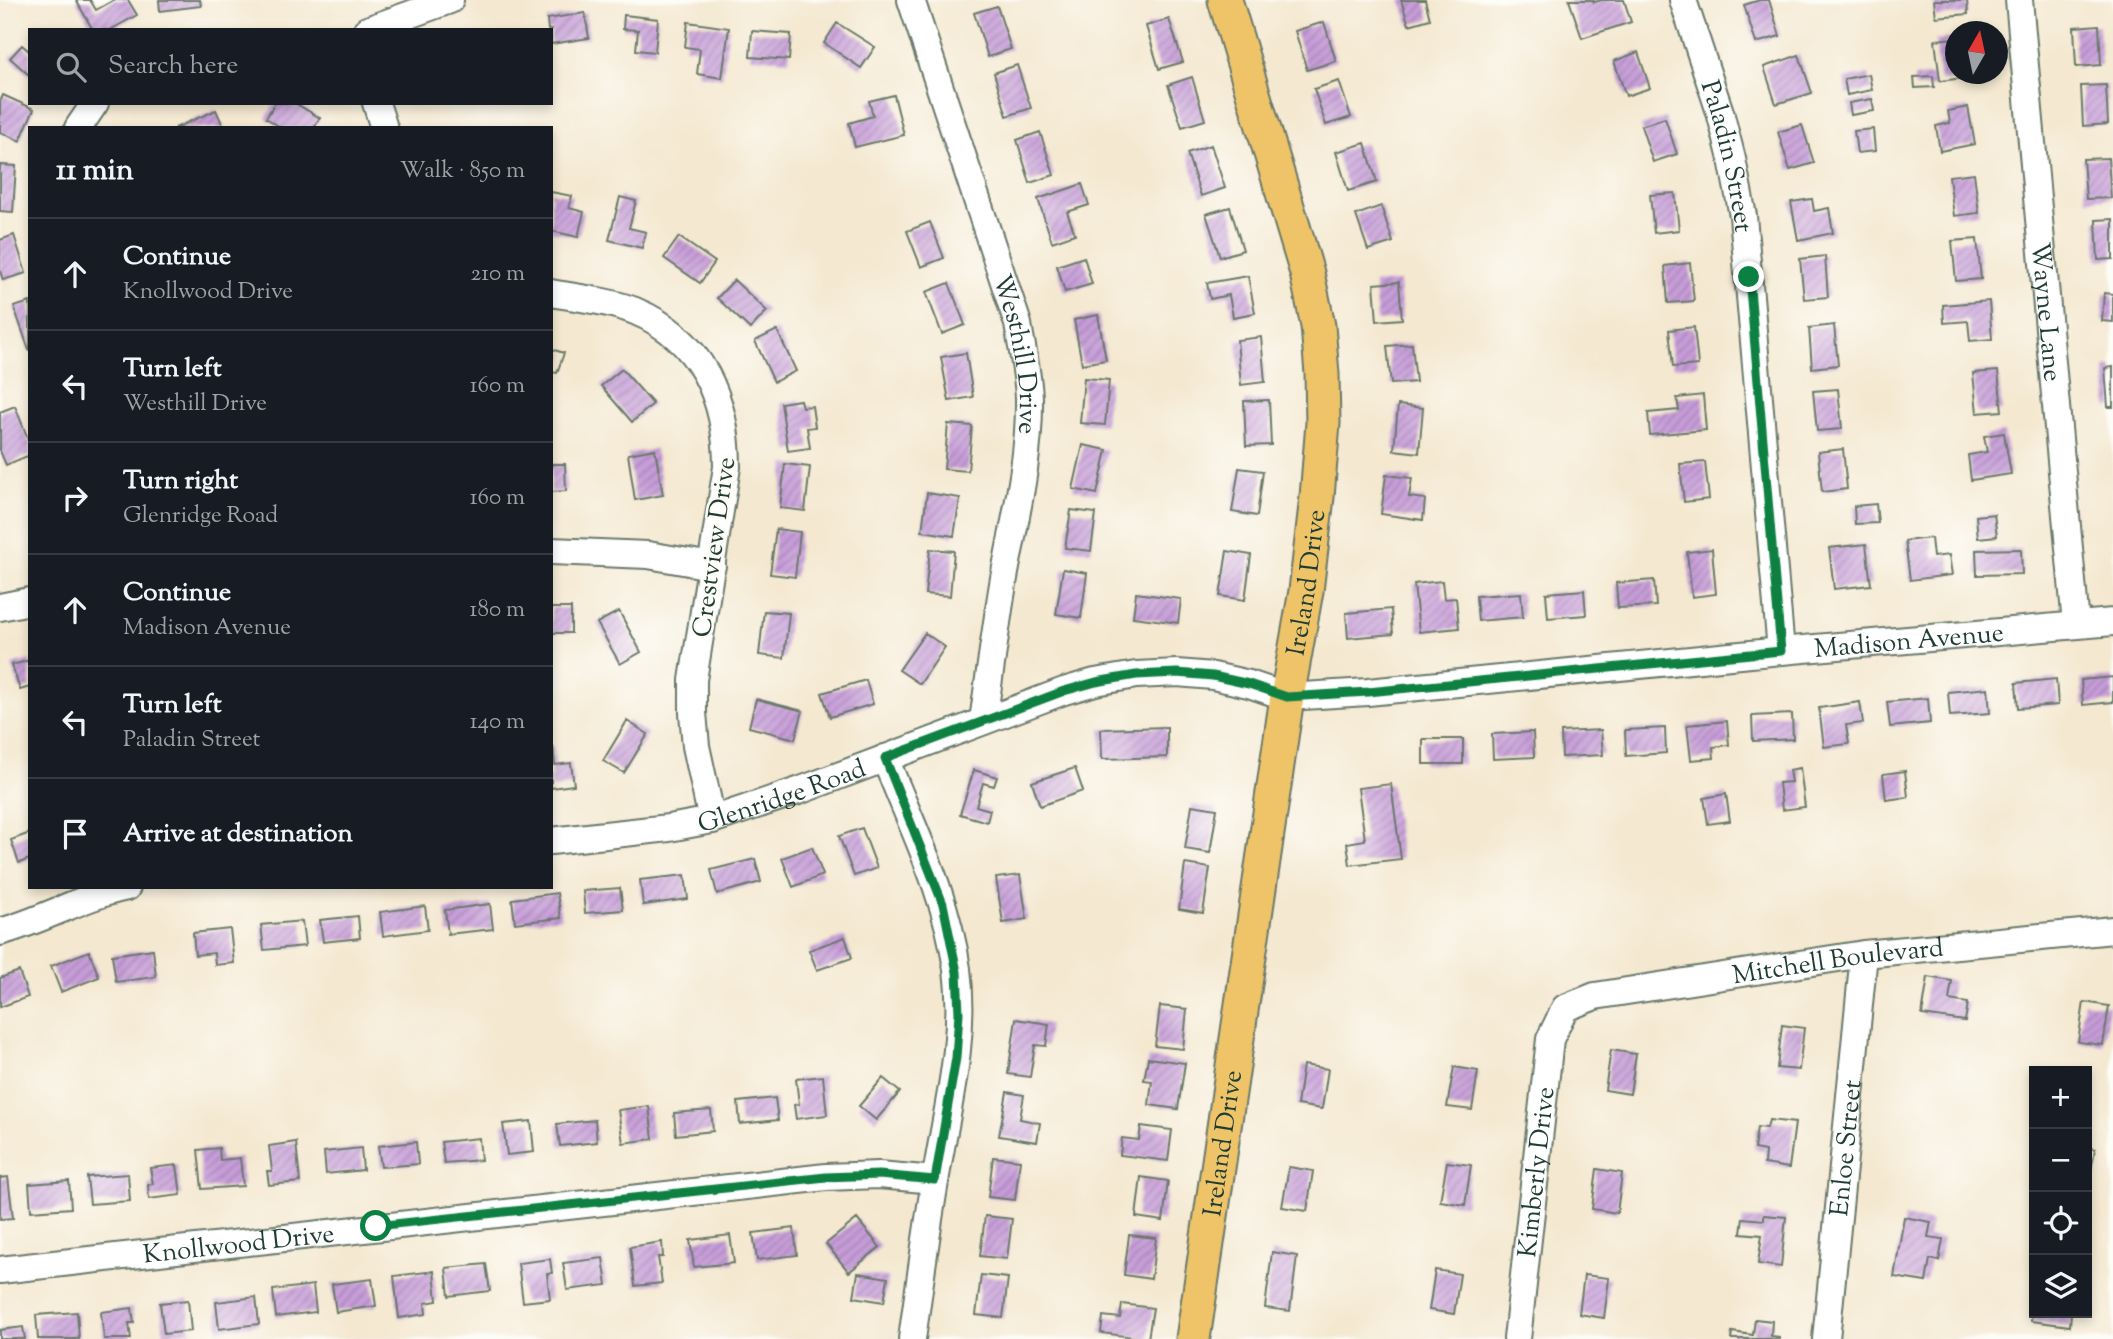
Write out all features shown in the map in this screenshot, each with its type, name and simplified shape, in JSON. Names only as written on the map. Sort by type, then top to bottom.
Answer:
[{"type":"main road","name":"Ireland Drive","points":[[1193,1339],[1287,697],[1306,591],[1323,423],[1318,326],[1307,273],[1225,0]]},
{"type":"street","points":[[373,28],[450,0]]},
{"type":"street","name":"Westhill Drive","points":[[911,0],[1017,324],[1029,397],[1028,438],[1023,474],[1003,582],[983,721]]},
{"type":"street","name":"Paladin Street","points":[[1683,0],[1720,112],[1743,216],[1781,651]]},
{"type":"street","name":"Wayne Lane","points":[[2019,0],[2076,625]]},
{"type":"street","points":[[79,126],[94,105]]},
{"type":"street","points":[[377,105],[383,126]]},
{"type":"street","name":"Crestview Drive","points":[[553,293],[617,305],[658,323],[690,352],[709,380],[720,406],[727,439],[727,467],[694,680],[693,713],[695,746],[712,820]]},
{"type":"street","points":[[553,551],[648,555],[712,566]]},
{"type":"street","points":[[0,607],[28,601]]},
{"type":"street","name":"Madison Avenue","points":[[1287,697],[1368,692],[1781,651],[2113,622]]},
{"type":"street","name":"Glenridge Road","points":[[553,841],[669,828],[712,820],[1064,691],[1096,682],[1136,675],[1177,673],[1213,676],[1249,684],[1287,697]]},
{"type":"street","points":[[885,758],[943,904],[957,972],[959,1013],[956,1058],[912,1339]]},
{"type":"street","points":[[0,932],[81,900],[120,889]]},
{"type":"street","name":"Mitchell Boulevard","points":[[1565,1008],[1595,996],[1864,954],[2113,930]]},
{"type":"street","name":"Enloe Street","points":[[1826,1339],[1864,954]]},
{"type":"street","name":"Kimberly Drive","points":[[1517,1339],[1550,1039],[1565,1008]]},
{"type":"street","name":"Knollwood Drive","points":[[0,1270],[826,1177],[879,1175],[935,1180]]},
{"type":"building","points":[[76,0],[90,0],[96,10],[114,0],[128,0],[137,15],[114,28],[92,28]]},
{"type":"building","points":[[159,0],[200,0],[201,6],[160,11]]},
{"type":"building","points":[[1401,0],[1425,0],[1430,19],[1409,25]]},
{"type":"building","points":[[1569,0],[1624,0],[1631,22],[1582,38]]},
{"type":"building","points":[[1769,0],[1780,36],[1756,43],[1744,5]]},
{"type":"building","points":[[1934,0],[1967,0],[1968,14],[1936,17]]},
{"type":"building","points":[[997,6],[1011,49],[988,57],[974,13]]},
{"type":"building","points":[[585,13],[589,38],[553,44],[553,28],[548,28],[547,19]]},
{"type":"building","points":[[624,15],[658,19],[655,52],[636,50],[638,30],[623,29]]},
{"type":"building","points":[[1169,19],[1183,62],[1159,69],[1146,26]]},
{"type":"building","points":[[688,22],[729,28],[722,78],[697,74],[700,49],[685,47]]},
{"type":"building","points":[[1324,22],[1336,61],[1307,70],[1295,31]]},
{"type":"building","points":[[837,23],[875,47],[861,68],[824,43]]},
{"type":"building","points":[[2099,25],[2101,65],[2076,67],[2074,27]]},
{"type":"building","points":[[752,31],[791,34],[789,60],[750,57]]},
{"type":"building","points":[[1945,39],[1945,80],[1940,81],[1935,40]]},
{"type":"building","points":[[22,45],[28,50],[28,74],[10,58]]},
{"type":"building","points":[[1638,52],[1650,88],[1626,96],[1614,61]]},
{"type":"building","points":[[1799,55],[1812,93],[1776,104],[1764,67]]},
{"type":"building","points":[[1017,65],[1031,108],[1007,116],[994,73]]},
{"type":"building","points":[[1869,74],[1872,90],[1847,95],[1844,79]]},
{"type":"building","points":[[1933,76],[1934,87],[1915,88],[1914,77]]},
{"type":"building","points":[[1192,77],[1205,120],[1182,127],[1168,85]]},
{"type":"building","points":[[1339,81],[1351,117],[1326,125],[1314,89]]},
{"type":"building","points":[[2106,85],[2108,124],[2083,126],[2081,86]]},
{"type":"building","points":[[3,95],[34,109],[20,141],[0,132],[0,102]]},
{"type":"building","points":[[894,95],[904,135],[855,147],[849,123],[873,116],[869,101]]},
{"type":"building","points":[[1872,99],[1874,111],[1851,115],[1849,103]]},
{"type":"building","points":[[274,105],[298,105],[320,118],[315,126],[279,126],[266,118]]},
{"type":"building","points":[[1968,107],[1975,144],[1940,151],[1936,126],[1950,123],[1948,111]]},
{"type":"building","points":[[216,110],[223,126],[180,126]]},
{"type":"building","points":[[1665,118],[1677,154],[1653,162],[1641,126]]},
{"type":"building","points":[[1802,125],[1814,163],[1790,170],[1778,132]]},
{"type":"building","points":[[1873,129],[1875,151],[1857,153],[1854,131]]},
{"type":"building","points":[[1040,132],[1054,175],[1030,183],[1017,140]]},
{"type":"building","points":[[1365,143],[1377,182],[1348,191],[1336,152]]},
{"type":"building","points":[[1211,145],[1225,188],[1201,196],[1187,153]]},
{"type":"building","points":[[2108,158],[2111,198],[2086,199],[2083,159]]},
{"type":"building","points":[[0,165],[16,166],[13,212],[0,211]]},
{"type":"building","points":[[1974,173],[1979,213],[1954,216],[1949,176]]},
{"type":"building","points":[[1082,184],[1089,205],[1067,212],[1075,234],[1052,242],[1038,199]]},
{"type":"building","points":[[553,192],[572,196],[569,208],[584,212],[578,237],[553,231]]},
{"type":"building","points":[[1675,193],[1679,230],[1654,233],[1650,195]]},
{"type":"building","points":[[620,197],[636,201],[629,228],[646,232],[642,248],[609,240]]},
{"type":"building","points":[[1812,199],[1814,211],[1829,208],[1833,233],[1798,240],[1791,202]]},
{"type":"building","points":[[1381,206],[1393,242],[1368,250],[1356,215]]},
{"type":"building","points":[[1230,207],[1243,250],[1220,257],[1206,214]]},
{"type":"building","points":[[2113,219],[2113,259],[2098,260],[2096,220]]},
{"type":"building","points":[[930,222],[944,258],[921,267],[907,231]]},
{"type":"building","points":[[14,235],[26,273],[3,280],[0,271],[0,240]]},
{"type":"building","points":[[679,237],[715,262],[700,283],[664,258]]},
{"type":"building","points":[[1977,239],[1981,279],[1956,281],[1952,241]]},
{"type":"building","points":[[1825,256],[1828,297],[1804,299],[1800,259]]},
{"type":"building","points":[[1084,257],[1092,284],[1065,292],[1057,266]]},
{"type":"building","points":[[1690,263],[1694,301],[1668,303],[1665,266]]},
{"type":"building","points":[[1248,276],[1255,313],[1233,317],[1229,295],[1210,299],[1207,283]]},
{"type":"building","points":[[734,280],[767,311],[750,329],[717,298]]},
{"type":"building","points":[[1399,282],[1402,319],[1377,321],[1374,284]]},
{"type":"building","points":[[949,283],[965,325],[942,334],[926,292]]},
{"type":"building","points":[[2104,293],[2113,294],[2113,322],[2102,321]]},
{"type":"building","points":[[1989,301],[1992,339],[1970,341],[1968,321],[1944,323],[1943,305]]},
{"type":"building","points":[[28,303],[28,347],[14,307]]},
{"type":"building","points":[[1098,315],[1106,360],[1082,364],[1074,320]]},
{"type":"building","points":[[1834,325],[1838,365],[1812,368],[1809,328]]},
{"type":"building","points":[[1694,327],[1698,365],[1673,367],[1669,330]]},
{"type":"building","points":[[777,330],[796,371],[774,382],[755,341]]},
{"type":"building","points":[[1261,337],[1265,382],[1241,385],[1237,340]]},
{"type":"building","points":[[1412,344],[1416,382],[1391,384],[1387,346]]},
{"type":"building","points":[[553,350],[564,353],[557,373],[553,372]]},
{"type":"building","points":[[966,353],[973,397],[949,401],[941,357]]},
{"type":"building","points":[[2113,367],[2113,407],[2108,407],[2105,368]]},
{"type":"building","points":[[622,369],[653,404],[632,422],[601,386]]},
{"type":"building","points":[[1998,371],[2002,411],[1977,413],[1973,373]]},
{"type":"building","points":[[1084,378],[1109,380],[1105,425],[1080,423]]},
{"type":"building","points":[[1838,389],[1842,429],[1817,431],[1813,391]]},
{"type":"building","points":[[1703,395],[1706,430],[1650,435],[1648,413],[1679,410],[1677,398]]},
{"type":"building","points":[[800,400],[802,407],[812,406],[815,427],[807,428],[810,448],[788,451],[781,403]]},
{"type":"building","points":[[1269,400],[1271,445],[1246,446],[1244,401]]},
{"type":"building","points":[[1398,405],[1423,408],[1419,453],[1394,450]]},
{"type":"building","points":[[15,406],[28,439],[28,456],[6,465],[0,451],[0,412]]},
{"type":"building","points":[[948,424],[972,426],[968,471],[944,469]]},
{"type":"building","points":[[2004,433],[2011,474],[1971,480],[1968,455],[1987,452],[1984,436]]},
{"type":"building","points":[[1083,445],[1107,450],[1097,494],[1073,489]]},
{"type":"building","points":[[655,449],[663,495],[635,500],[628,454]]},
{"type":"building","points":[[1843,449],[1847,489],[1822,492],[1818,452]]},
{"type":"building","points":[[1705,462],[1709,499],[1684,502],[1680,464]]},
{"type":"building","points":[[553,464],[565,464],[566,491],[553,492]]},
{"type":"building","points":[[785,464],[810,467],[805,511],[780,508]]},
{"type":"building","points":[[1239,468],[1263,471],[1257,516],[1232,512]]},
{"type":"building","points":[[1386,475],[1412,478],[1409,497],[1425,499],[1423,520],[1381,514]]},
{"type":"building","points":[[927,493],[960,498],[954,536],[922,531]]},
{"type":"building","points":[[1876,504],[1878,523],[1855,524],[1854,506]]},
{"type":"building","points":[[1071,510],[1096,513],[1091,551],[1065,548]]},
{"type":"building","points":[[1994,514],[1997,536],[1978,538],[1976,516]]},
{"type":"building","points":[[776,529],[800,532],[795,577],[770,574]]},
{"type":"building","points":[[1931,538],[1933,557],[1949,555],[1952,575],[1910,580],[1905,541]]},
{"type":"building","points":[[1866,544],[1871,585],[1834,589],[1829,548]]},
{"type":"building","points":[[930,549],[954,551],[950,596],[925,594]]},
{"type":"building","points":[[1712,549],[1716,594],[1692,597],[1687,552]]},
{"type":"building","points":[[2021,549],[2022,574],[1977,575],[1976,550]]},
{"type":"building","points":[[1227,551],[1251,555],[1245,600],[1220,596]]},
{"type":"building","points":[[1063,569],[1087,573],[1081,618],[1056,614]]},
{"type":"building","points":[[1654,580],[1656,606],[1618,608],[1616,583]]},
{"type":"building","points":[[1442,581],[1444,599],[1456,598],[1459,628],[1419,632],[1414,584]]},
{"type":"building","points":[[1584,590],[1586,615],[1548,618],[1546,593]]},
{"type":"building","points":[[1136,593],[1181,599],[1178,623],[1133,617]]},
{"type":"building","points":[[1521,593],[1523,617],[1478,621],[1476,596]]},
{"type":"building","points":[[553,608],[571,608],[571,633],[553,633]]},
{"type":"building","points":[[1391,609],[1393,634],[1348,638],[1346,613]]},
{"type":"building","points":[[619,611],[641,652],[620,664],[597,623]]},
{"type":"building","points":[[764,611],[789,613],[784,658],[759,655]]},
{"type":"building","points":[[925,633],[945,647],[920,684],[899,670]]},
{"type":"building","points":[[28,661],[28,688],[20,690],[12,665]]},
{"type":"building","points":[[2113,677],[2113,702],[2083,705],[2081,680]]},
{"type":"building","points":[[2056,679],[2058,705],[2018,708],[2016,683]]},
{"type":"building","points":[[866,680],[873,704],[830,717],[822,693]]},
{"type":"building","points":[[1988,688],[1990,713],[1950,716],[1948,692]]},
{"type":"building","points":[[1928,698],[1930,723],[1890,727],[1887,702]]},
{"type":"building","points":[[756,699],[803,711],[795,739],[749,727]]},
{"type":"building","points":[[1860,702],[1863,723],[1846,725],[1849,744],[1824,747],[1819,708]]},
{"type":"building","points":[[1792,714],[1793,739],[1753,741],[1752,716]]},
{"type":"building","points":[[627,721],[648,734],[624,773],[603,761]]},
{"type":"building","points":[[1727,721],[1729,745],[1713,747],[1714,758],[1691,760],[1687,725]]},
{"type":"building","points":[[1167,727],[1167,757],[1102,759],[1101,729]]},
{"type":"building","points":[[1665,728],[1666,753],[1626,756],[1625,730]]},
{"type":"building","points":[[1601,730],[1603,755],[1562,757],[1561,732]]},
{"type":"building","points":[[1533,732],[1534,757],[1493,759],[1492,734]]},
{"type":"building","points":[[1423,739],[1463,739],[1463,764],[1423,764]]},
{"type":"building","points":[[553,746],[555,765],[571,763],[574,785],[553,788]]},
{"type":"building","points":[[1075,768],[1083,791],[1040,806],[1032,782]]},
{"type":"building","points":[[1800,768],[1805,807],[1782,810],[1779,783],[1791,782],[1789,770]]},
{"type":"building","points":[[974,770],[997,777],[994,786],[983,783],[976,806],[990,810],[987,822],[960,814]]},
{"type":"building","points":[[1905,771],[1908,797],[1886,800],[1883,774]]},
{"type":"building","points":[[1391,784],[1401,859],[1350,865],[1347,843],[1365,840],[1358,788]]},
{"type":"building","points":[[1726,794],[1730,821],[1708,824],[1704,798]]},
{"type":"building","points":[[1192,805],[1217,809],[1210,853],[1185,849]]},
{"type":"building","points":[[862,828],[877,868],[854,876],[839,836]]},
{"type":"building","points":[[28,834],[28,860],[19,863],[11,840]]},
{"type":"building","points":[[812,847],[823,875],[793,887],[782,858]]},
{"type":"building","points":[[755,859],[761,882],[717,894],[711,870]]},
{"type":"building","points":[[1185,864],[1210,868],[1203,913],[1179,909]]},
{"type":"building","points":[[685,875],[688,899],[643,905],[640,880]]},
{"type":"building","points":[[1020,875],[1027,919],[1003,923],[996,878]]},
{"type":"building","points":[[620,888],[623,910],[585,913],[583,891]]},
{"type":"building","points":[[557,893],[561,918],[515,923],[512,899]]},
{"type":"building","points":[[490,904],[493,929],[448,934],[445,910]]},
{"type":"building","points":[[425,906],[428,930],[383,936],[380,912]]},
{"type":"building","points":[[358,916],[360,938],[323,942],[320,920]]},
{"type":"building","points":[[302,921],[305,946],[264,950],[261,925]]},
{"type":"building","points":[[230,929],[234,963],[215,965],[214,953],[195,955],[193,933]]},
{"type":"building","points":[[845,937],[852,958],[817,970],[809,950]]},
{"type":"building","points":[[153,949],[156,977],[116,982],[112,955]]},
{"type":"building","points":[[89,951],[99,977],[61,992],[51,966]]},
{"type":"building","points":[[19,971],[28,997],[0,1007],[0,978]]},
{"type":"building","points":[[1928,977],[1952,981],[1949,1000],[1968,1003],[1965,1021],[1922,1015]]},
{"type":"building","points":[[2084,1002],[2109,1006],[2103,1045],[2078,1042]]},
{"type":"building","points":[[1160,1006],[1187,1009],[1183,1049],[1155,1046]]},
{"type":"building","points":[[1016,1019],[1049,1024],[1046,1046],[1035,1045],[1030,1077],[1008,1074]]},
{"type":"building","points":[[1782,1025],[1804,1028],[1799,1070],[1777,1068]]},
{"type":"building","points":[[1611,1050],[1636,1054],[1630,1094],[1605,1090]]},
{"type":"building","points":[[1148,1058],[1185,1063],[1178,1109],[1149,1105],[1152,1081],[1144,1080]]},
{"type":"building","points":[[1303,1065],[1328,1069],[1322,1109],[1297,1105]]},
{"type":"building","points":[[1454,1067],[1478,1071],[1472,1110],[1447,1107]]},
{"type":"building","points":[[823,1076],[827,1115],[796,1119],[794,1105],[799,1104],[796,1079]]},
{"type":"building","points":[[883,1078],[900,1092],[876,1120],[859,1106]]},
{"type":"building","points":[[1007,1092],[1024,1095],[1020,1119],[1040,1123],[1037,1142],[999,1136]]},
{"type":"building","points":[[775,1098],[778,1120],[740,1124],[738,1102]]},
{"type":"building","points":[[649,1106],[653,1139],[623,1143],[618,1110]]},
{"type":"building","points":[[711,1110],[713,1131],[676,1135],[674,1113]]},
{"type":"building","points":[[595,1120],[597,1142],[560,1146],[557,1124]]},
{"type":"building","points":[[1769,1120],[1795,1123],[1789,1168],[1764,1164],[1765,1151],[1754,1149],[1757,1127],[1767,1128]]},
{"type":"building","points":[[531,1121],[534,1152],[507,1155],[503,1124]]},
{"type":"building","points":[[1141,1126],[1172,1130],[1168,1161],[1120,1155],[1122,1138],[1139,1140]]},
{"type":"building","points":[[479,1138],[481,1160],[444,1163],[441,1142]]},
{"type":"building","points":[[296,1142],[300,1182],[269,1185],[267,1171],[272,1171],[269,1146]]},
{"type":"building","points":[[416,1142],[418,1164],[381,1167],[378,1146]]},
{"type":"building","points":[[219,1148],[220,1160],[240,1158],[243,1186],[202,1189],[198,1150]]},
{"type":"building","points":[[361,1148],[363,1170],[326,1174],[324,1152]]},
{"type":"building","points":[[993,1157],[1020,1160],[1015,1200],[988,1197]]},
{"type":"building","points":[[1447,1162],[1471,1165],[1465,1205],[1440,1201]]},
{"type":"building","points":[[177,1165],[181,1195],[149,1199],[148,1185],[153,1184],[150,1168]]},
{"type":"building","points":[[1289,1167],[1313,1171],[1307,1211],[1282,1207]]},
{"type":"building","points":[[1597,1169],[1622,1173],[1617,1213],[1592,1209]]},
{"type":"building","points":[[128,1174],[130,1201],[90,1204],[87,1177]]},
{"type":"building","points":[[8,1177],[13,1218],[0,1219],[0,1178]]},
{"type":"building","points":[[1141,1177],[1168,1181],[1163,1221],[1136,1217]]},
{"type":"building","points":[[69,1181],[71,1208],[31,1211],[29,1184]]},
{"type":"building","points":[[1764,1215],[1786,1217],[1781,1267],[1758,1264],[1762,1235],[1741,1233],[1743,1218],[1764,1220]]},
{"type":"building","points":[[985,1216],[1012,1219],[1007,1259],[980,1256]]},
{"type":"building","points":[[1904,1217],[1931,1222],[1928,1237],[1943,1239],[1939,1261],[1930,1259],[1926,1282],[1894,1277]]},
{"type":"building","points":[[857,1219],[880,1247],[849,1272],[826,1244]]},
{"type":"building","points":[[794,1228],[797,1255],[757,1260],[753,1233]]},
{"type":"building","points":[[730,1235],[734,1263],[694,1267],[690,1240]]},
{"type":"building","points":[[1129,1235],[1156,1238],[1151,1279],[1124,1275]]},
{"type":"building","points":[[662,1242],[663,1257],[658,1257],[662,1283],[635,1286],[630,1247]]},
{"type":"building","points":[[1272,1252],[1297,1256],[1290,1311],[1265,1308]]},
{"type":"building","points":[[603,1258],[607,1285],[567,1290],[563,1263]]},
{"type":"building","points":[[550,1259],[552,1273],[547,1274],[550,1299],[523,1302],[518,1263]]},
{"type":"building","points":[[486,1264],[490,1291],[449,1296],[446,1268]]},
{"type":"building","points":[[1435,1270],[1460,1274],[1454,1314],[1429,1310]]},
{"type":"building","points":[[434,1271],[437,1301],[425,1303],[426,1314],[399,1318],[394,1276]]},
{"type":"building","points":[[858,1273],[888,1278],[884,1302],[854,1297]]},
{"type":"building","points":[[981,1275],[1008,1278],[1003,1318],[976,1315]]},
{"type":"building","points":[[1584,1275],[1609,1278],[1604,1318],[1579,1314]]},
{"type":"building","points":[[372,1279],[376,1306],[336,1312],[332,1284]]},
{"type":"building","points":[[313,1285],[316,1312],[276,1317],[273,1290]]},
{"type":"building","points":[[256,1297],[259,1324],[219,1329],[216,1302]]},
{"type":"building","points":[[188,1300],[191,1331],[164,1334],[160,1303]]},
{"type":"building","points":[[1122,1304],[1153,1308],[1148,1339],[1101,1333],[1103,1316],[1120,1318]]},
{"type":"building","points":[[132,1308],[134,1323],[129,1323],[131,1339],[104,1339],[101,1312]]},
{"type":"building","points":[[77,1312],[79,1339],[38,1339],[36,1315]]},
{"type":"building","points":[[2031,1318],[2071,1318],[2070,1326],[2031,1321]]},
{"type":"building","points":[[1755,1319],[1772,1321],[1771,1336],[1779,1339],[1731,1339],[1732,1332],[1753,1335]]},
{"type":"building","points":[[23,1327],[25,1339],[0,1339],[0,1330]]},
{"type":"route","points":[[376,1226],[826,1177],[879,1175],[935,1180],[956,1058],[959,1013],[957,972],[943,904],[885,758],[1064,691],[1136,675],[1177,673],[1213,676],[1249,684],[1287,697],[1368,692],[1781,651],[1749,277]]}]
